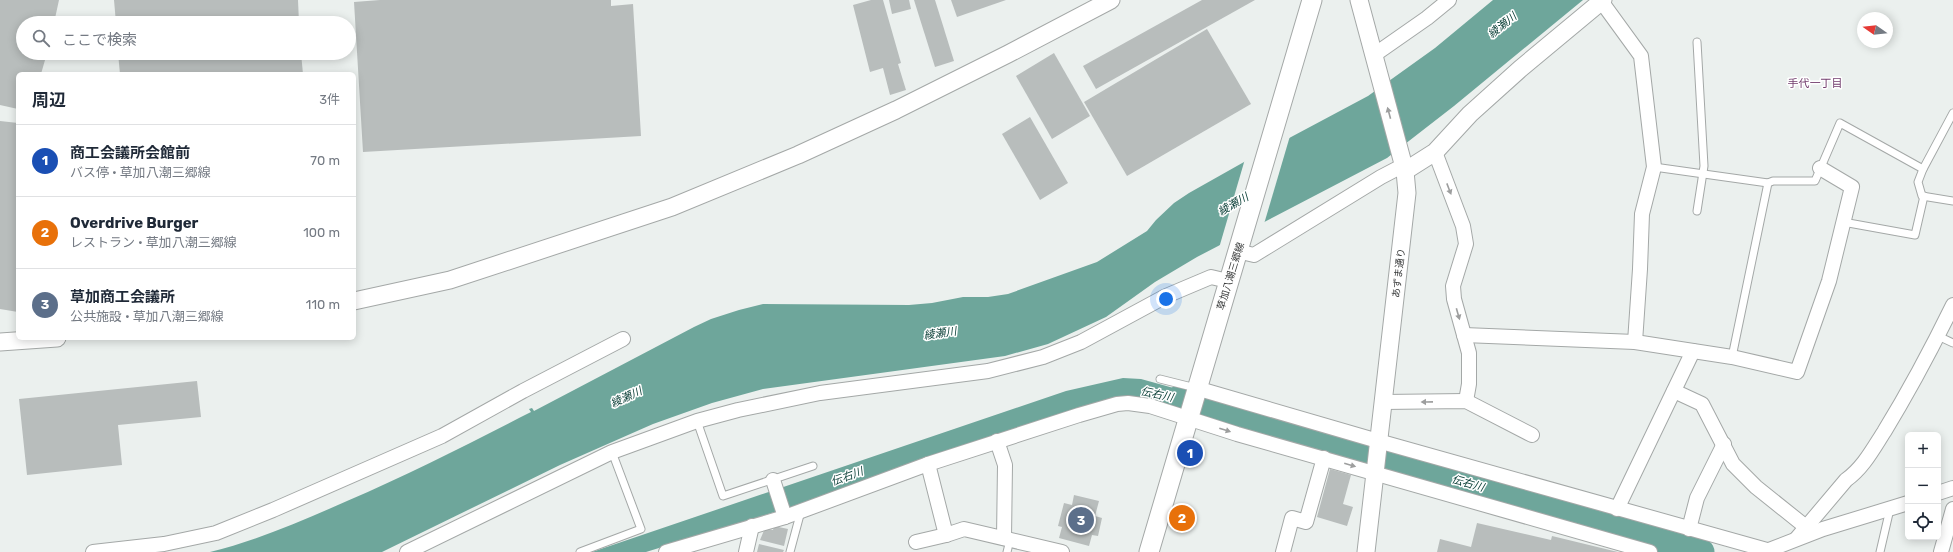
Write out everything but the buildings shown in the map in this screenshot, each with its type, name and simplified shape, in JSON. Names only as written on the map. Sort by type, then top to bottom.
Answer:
[{"type":"main road","name":"草加八潮三郷線","points":[[1148,552],[1274,123],[1312,0]]},
{"type":"street","points":[[356,301],[450,280],[691,200],[798,155],[896,110],[1008,54],[1109,0]]},
{"type":"street","name":"あずま通り","points":[[1359,0],[1403,162],[1407,204],[1374,470],[1366,552]]},
{"type":"street","points":[[1376,63],[1449,0]]},
{"type":"street","points":[[1236,254],[1254,255],[1403,162],[1435,152],[1470,114],[1520,69],[1602,1],[1640,56],[1654,167],[1642,214],[1635,342]]},
{"type":"street","points":[[1435,152],[1463,226],[1466,244],[1453,286],[1454,299],[1469,353],[1469,384],[1466,401]]},
{"type":"street","points":[[1464,335],[1635,342],[1732,357],[1797,372],[1828,281],[1852,187],[1820,168]]},
{"type":"street","points":[[407,552],[612,452],[697,421],[738,410],[820,393],[988,371],[1015,365],[1043,357],[1081,342],[1166,296],[1210,277],[1228,282]]},
{"type":"street","points":[[1797,538],[1846,480],[1857,473],[1901,405],[1953,305]]},
{"type":"street","points":[[0,342],[28,340]]},
{"type":"street","points":[[93,552],[164,544],[208,534],[266,513],[442,436],[522,391],[624,340]]},
{"type":"street","points":[[1617,509],[1693,351]]},
{"type":"street","points":[[1196,390],[1378,443],[1772,551],[1797,538],[1823,528],[1905,504]]},
{"type":"street","points":[[1674,391],[1702,404],[1733,464],[1756,487],[1806,527]]},
{"type":"street","points":[[1383,402],[1466,401],[1532,435]]},
{"type":"street","points":[[666,552],[752,526],[784,514],[801,511],[928,464],[997,441],[1117,404],[1128,403],[1150,406],[1188,416],[1237,434],[1374,470],[1650,552]]},
{"type":"street","points":[[997,441],[1005,465],[1007,543]]},
{"type":"street","points":[[1689,529],[1697,498],[1724,444]]},
{"type":"street","points":[[1284,552],[1292,518],[1306,522],[1324,458]]},
{"type":"street","points":[[928,464],[946,535]]},
{"type":"street","points":[[774,483],[784,514]]},
{"type":"street","points":[[1941,492],[1953,488]]},
{"type":"street","points":[[1941,552],[1953,509]]},
{"type":"street","points":[[746,552],[752,526]]},
{"type":"street","points":[[916,542],[964,529],[1007,543],[1062,552]]},
{"type":"lane","points":[[1697,42],[1704,166],[1697,210]]},
{"type":"lane","points":[[1953,113],[1923,169],[1918,182],[1922,196],[1953,201]]},
{"type":"lane","points":[[1654,167],[1702,175],[1768,183],[1774,180],[1814,181],[1840,123],[1923,169]]},
{"type":"lane","points":[[1732,357],[1768,183]]},
{"type":"lane","points":[[1843,222],[1915,235],[1924,196]]},
{"type":"lane","points":[[1938,336],[1953,343]]},
{"type":"lane","points":[[1160,379],[1196,390]]},
{"type":"lane","points":[[697,421],[723,496],[774,483],[813,466]]},
{"type":"lane","points":[[580,552],[641,529],[612,452]]},
{"type":"lane","points":[[1880,552],[1890,509]]},
{"type":"lane","points":[[790,552],[801,511]]},
{"type":"water","name":"綾瀬川","points":[[1493,0],[1583,0],[1454,106],[1387,158],[1197,257],[1155,282],[1106,317],[1048,344],[1005,356],[763,389],[712,403],[653,424],[560,465],[382,552],[210,552],[280,530],[394,480],[531,412],[529,409],[532,408],[534,411],[711,319],[763,304],[909,305],[932,303],[963,297],[988,297],[1008,294],[1097,262],[1147,231],[1174,203],[1189,193],[1368,96],[1435,48]]},
{"type":"water","points":[[1123,378],[1141,379],[1217,400],[1211,419],[1165,405],[1070,411],[950,450],[791,507],[646,552],[592,552],[1066,391]]},
{"type":"pier","points":[[1290,136],[1264,224],[1219,248],[1245,159]]},
{"type":"pier","points":[[1177,389],[1211,398],[1205,418],[1172,408]]},
{"type":"waterway","name":"伝右川","points":[[1179,399],[1701,552]]},
{"type":"place","name":"商工会議所会館前","points":[[1190,453]]},
{"type":"place","name":"Overdrive Burger","points":[[1182,518]]},
{"type":"place","name":"草加商工会議所","points":[[1081,520]]},
{"type":"district","name":"手代一丁目","points":[[1815,83]]}]
